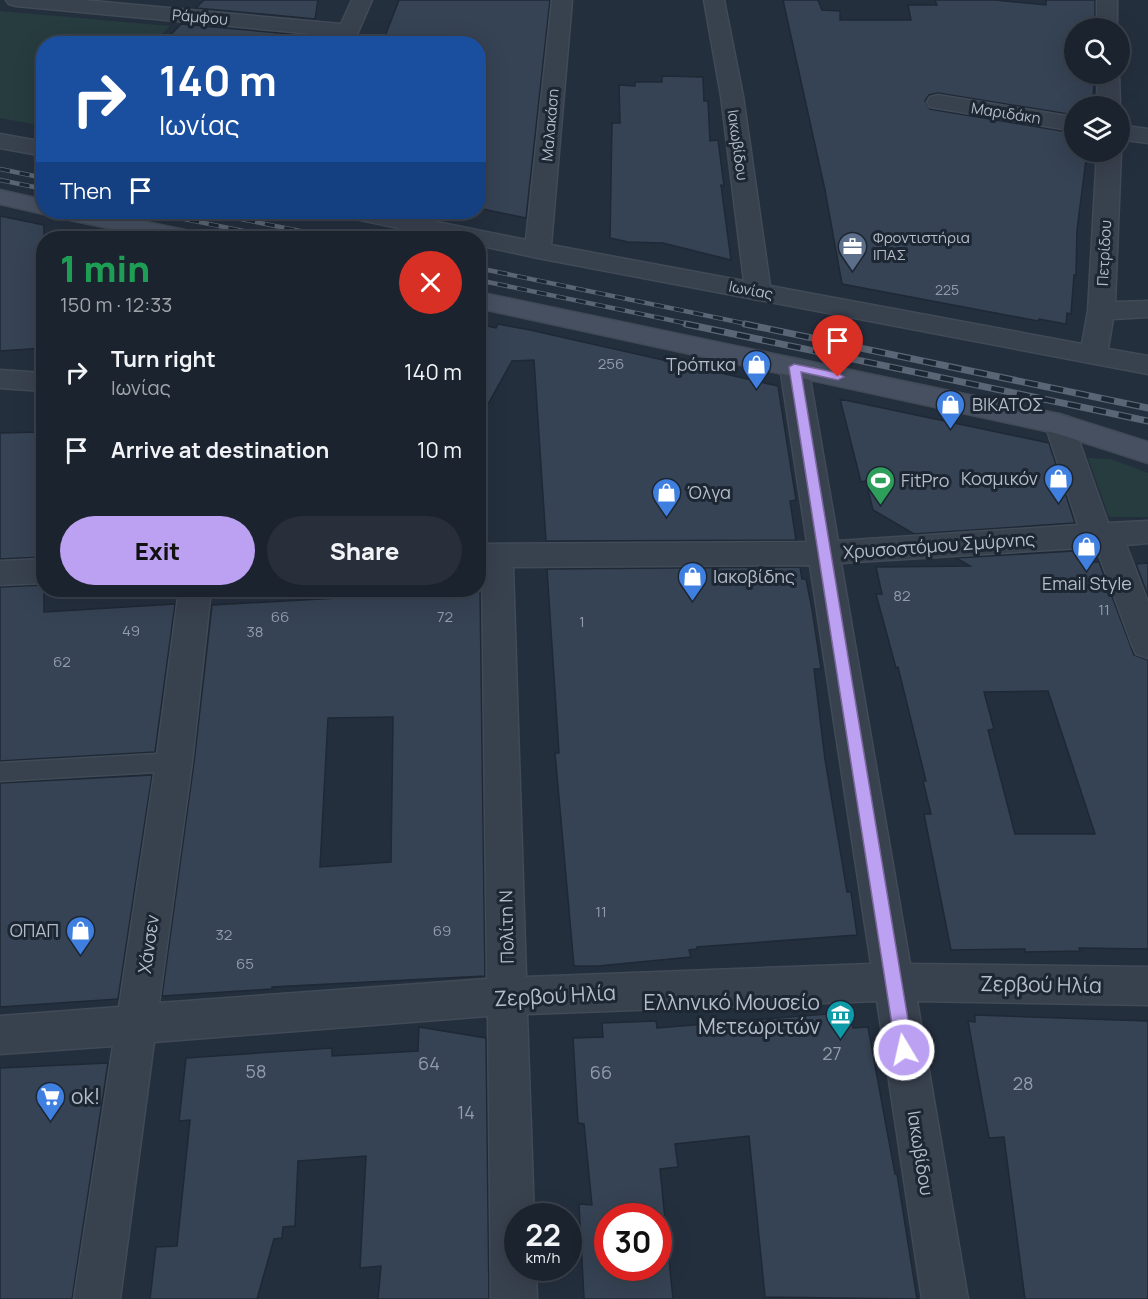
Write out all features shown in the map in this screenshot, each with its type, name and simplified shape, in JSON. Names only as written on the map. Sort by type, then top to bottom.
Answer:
[{"type":"street","name":"Ράμφου","points":[[16,0],[336,36]]},
{"type":"street","points":[[345,36],[362,0]]},
{"type":"street","name":"Μαλακάση","points":[[538,250],[562,0]]},
{"type":"street","name":"Ιακωβίδου","points":[[714,0],[732,96],[758,292]]},
{"type":"street","points":[[1107,0],[1107,18]]},
{"type":"street","name":"Μαριδάκη","points":[[938,102],[1064,122]]},
{"type":"street","points":[[1130,134],[1148,136]]},
{"type":"street","points":[[0,141],[36,148]]},
{"type":"street","name":"Πετρίδου","points":[[1094,354],[1101,311],[1108,162]]},
{"type":"street","points":[[0,197],[36,205]]},
{"type":"street","points":[[99,219],[156,231]]},
{"type":"street","name":"Ιωνίας","points":[[389,219],[446,231]]},
{"type":"street","name":"Ιωνίας","points":[[486,239],[1148,364]]},
{"type":"street","points":[[486,302],[1059,424],[1148,453]]},
{"type":"street","points":[[1101,311],[1148,309]]},
{"type":"street","name":"Ιακωβίδου","points":[[794,367],[945,1299]]},
{"type":"street","points":[[0,379],[36,381]]},
{"type":"street","points":[[1059,424],[1148,645]]},
{"type":"street","name":"Χρυσοστόμου Σμύρνης","points":[[488,556],[824,553],[1148,532]]},
{"type":"street","name":"Πολίτη Ν","points":[[488,556],[507,996],[514,1299]]},
{"type":"street","points":[[0,573],[36,571]]},
{"type":"street","name":"Χάνσεν","points":[[97,1299],[174,762],[194,597]]},
{"type":"street","name":"Ζερβού Ηλία","points":[[0,1035],[507,996],[893,982],[1148,986]]},
{"type":"lane","points":[[0,772],[174,762]]},
{"type":"green space","points":[[0,11],[170,26],[160,36],[36,36],[36,125],[0,118]]},
{"type":"green space","points":[[1088,458],[1111,459],[1148,473],[1148,517],[1109,517]]},
{"type":"building","points":[[204,0],[318,0],[315,19],[196,8]]},
{"type":"building","points":[[399,0],[550,0],[526,218],[486,210],[486,36],[385,36]]},
{"type":"building","points":[[783,0],[818,0],[822,10],[840,11],[840,20],[911,20],[908,5],[937,5],[935,0],[995,0],[1046,5],[1046,0],[1095,0],[1095,18],[1064,18],[1064,84],[1094,84],[1093,96],[1064,96],[1064,113],[938,93],[929,95],[925,101],[930,109],[1064,131],[1064,162],[1086,162],[1077,230],[1076,275],[1074,275],[1071,314],[1067,313],[1066,324],[1039,319],[1038,321],[842,284],[825,190]]},
{"type":"building","points":[[181,24],[312,36],[170,36]]},
{"type":"building","points":[[662,76],[703,77],[704,101],[708,101],[710,141],[718,140],[724,186],[721,185],[731,260],[663,243],[628,242],[610,238],[612,123],[620,123],[619,85],[635,86],[635,82],[662,82]]},
{"type":"building","points":[[0,216],[44,225],[44,231],[36,231],[36,349],[0,351]]},
{"type":"building","points":[[498,324],[778,386],[796,500],[790,501],[796,540],[546,541],[534,360],[512,361],[486,408],[486,326],[496,328]]},
{"type":"building","points":[[840,399],[1049,443],[1075,523],[914,534],[873,510],[866,481],[861,482]]},
{"type":"building","points":[[36,432],[36,557],[0,559],[0,433]]},
{"type":"building","points":[[1090,550],[1094,562],[1099,562],[1134,655],[1148,660],[1148,949],[1079,948],[1080,951],[1025,952],[1025,949],[951,950],[924,814],[931,814],[923,781],[926,781],[898,667],[896,668],[876,594],[882,594],[876,567],[970,566],[956,558]],"holes":[[[1048,691],[1095,834],[1015,834],[988,730],[994,729],[984,692]]]},
{"type":"building","points":[[1148,563],[1148,596],[1136,564]]},
{"type":"building","points":[[800,567],[802,579],[806,579],[812,609],[821,669],[814,669],[825,759],[847,892],[851,892],[857,935],[697,947],[697,949],[689,950],[691,957],[598,966],[574,966],[555,753],[559,753],[547,569]]},
{"type":"building","points":[[36,585],[36,597],[44,597],[44,612],[175,604],[155,752],[0,761],[0,587]]},
{"type":"building","points":[[355,597],[480,597],[485,976],[272,987],[272,989],[162,996],[194,762],[212,605]],"holes":[[[393,717],[391,862],[320,867],[328,718]]]},
{"type":"building","points":[[152,775],[118,999],[0,1007],[0,783]]},
{"type":"building","points":[[851,1012],[853,1028],[868,1027],[895,1174],[897,1174],[917,1299],[765,1297],[749,1136],[675,1144],[678,1167],[660,1169],[663,1203],[594,1203],[594,1281],[671,1281],[673,1299],[584,1299],[582,1204],[592,1205],[584,1124],[578,1123],[573,1038],[603,1037],[602,1023],[656,1021],[657,1028]]},
{"type":"building","points":[[975,1015],[1148,1021],[1148,1299],[1025,1299],[1004,1137],[989,1138],[968,1021],[975,1022]]},
{"type":"building","points":[[419,1027],[486,1038],[489,1299],[378,1299],[381,1266],[360,1268],[366,1156],[298,1161],[295,1226],[283,1227],[282,1238],[274,1239],[257,1299],[150,1299],[156,1247],[177,1246],[190,1120],[179,1121],[186,1058],[332,1048],[332,1056],[418,1051]]},
{"type":"building","points":[[108,1063],[72,1299],[0,1299],[0,1068]]},
{"type":"railway","points":[[0,169],[36,176]]},
{"type":"railway","points":[[0,180],[36,187]]},
{"type":"railway","points":[[184,219],[244,231]]},
{"type":"railway","points":[[241,219],[300,231]]},
{"type":"railway","points":[[486,270],[752,325]]},
{"type":"railway","points":[[486,282],[694,325]]},
{"type":"railway","points":[[686,324],[1148,421]]},
{"type":"railway","points":[[745,324],[1148,408]]},
{"type":"place","name":"Φροντιστήρια ΙΠΑΣ","points":[[852,272]]},
{"type":"place","name":"Τρόπικα","points":[[757,390]]},
{"type":"place","name":"ΒΙΚΑΤΟΣ","points":[[951,430]]},
{"type":"place","name":"Κοσμικόν","points":[[1059,504]]},
{"type":"place","name":"FitPro","points":[[880,506]]},
{"type":"place","name":"Όλγα","points":[[666,518]]},
{"type":"place","name":"Email Style","points":[[1087,572]]},
{"type":"place","name":"Ιακοβίδης","points":[[692,602]]},
{"type":"place","name":"ΟΠΑΠ","points":[[80,956]]},
{"type":"place","name":"Ελληνικό Μουσείο Μετεωριτών","points":[[841,1040]]},
{"type":"place","name":"ok!","points":[[50,1122]]},
{"type":"route","points":[[838,377],[794,367],[904,1050]]}]
